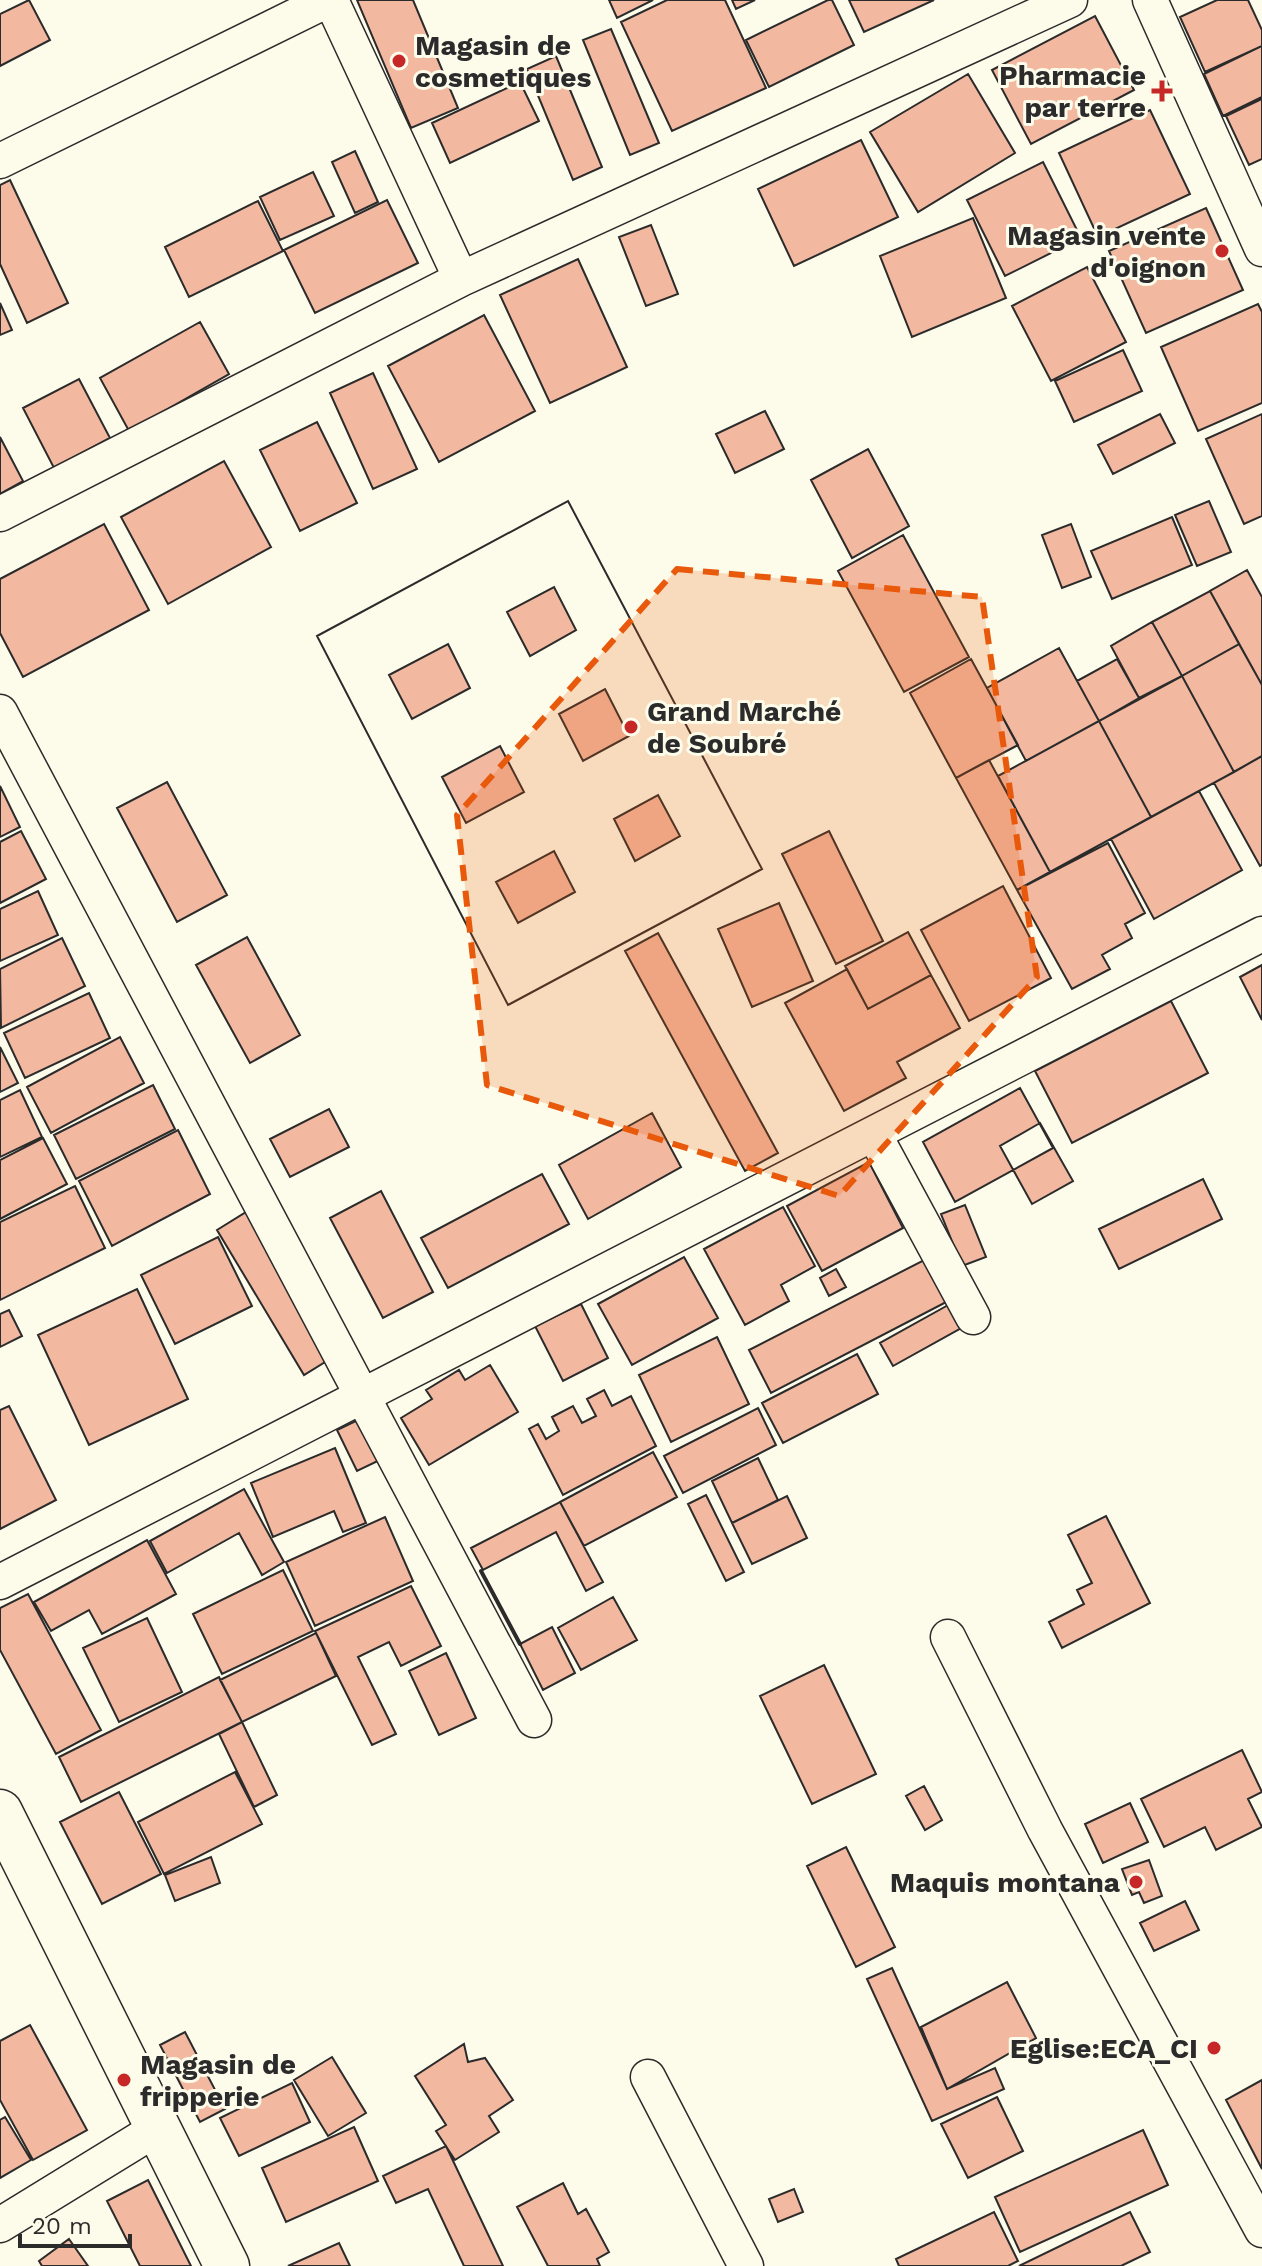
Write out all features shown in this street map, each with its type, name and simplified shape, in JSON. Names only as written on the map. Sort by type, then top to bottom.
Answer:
[{"type":"street","points":[[0,161],[330,0],[461,279]]},
{"type":"street","points":[[0,514],[461,279],[1070,0]]},
{"type":"street","points":[[1150,0],[1262,249]]},
{"type":"street","points":[[0,712],[534,1720]]},
{"type":"street","points":[[0,1582],[1262,934]]},
{"type":"street","points":[[874,1134],[973,1317]]},
{"type":"street","points":[[948,1637],[1045,1830],[1262,2230]]},
{"type":"street","points":[[0,1812],[227,2266]]},
{"type":"street","points":[[648,2077],[746,2266]]},
{"type":"street","points":[[0,2225],[158,2128]]},
{"type":"highlighted area","points":[[677,569],[982,597],[1037,977],[839,1196],[487,1085],[457,815]]},
{"type":"building","points":[[29,0],[50,40],[0,66],[0,14]]},
{"type":"building","points":[[357,0],[413,0],[458,108],[411,128]]},
{"type":"building","points":[[609,0],[653,0],[617,18]]},
{"type":"building","points":[[667,0],[725,0],[766,88],[672,131],[621,22]]},
{"type":"building","points":[[732,0],[755,0],[736,9]]},
{"type":"building","points":[[832,0],[854,45],[769,87],[746,40]]},
{"type":"building","points":[[849,0],[934,0],[864,32]]},
{"type":"building","points":[[1217,0],[1248,0],[1262,30],[1262,46],[1205,72],[1180,17]]},
{"type":"building","points":[[1095,16],[1134,90],[1031,144],[992,70]]},
{"type":"building","points":[[611,29],[659,143],[630,155],[583,40]]},
{"type":"building","points":[[1262,46],[1262,97],[1223,116],[1204,74]]},
{"type":"building","points":[[556,56],[602,167],[573,180],[527,69]]},
{"type":"building","points":[[968,74],[1015,153],[918,212],[870,132]]},
{"type":"building","points":[[520,82],[539,121],[450,163],[432,123]]},
{"type":"building","points":[[1262,99],[1262,159],[1249,165],[1226,116]]},
{"type":"building","points":[[1150,110],[1190,194],[1098,237],[1059,153]]},
{"type":"building","points":[[861,140],[898,217],[794,266],[758,189]]},
{"type":"building","points":[[355,151],[378,202],[355,213],[332,162]]},
{"type":"building","points":[[1043,162],[1081,238],[1005,276],[967,200]]},
{"type":"building","points":[[313,172],[334,216],[280,240],[260,197]]},
{"type":"building","points":[[10,180],[68,303],[27,323],[0,264],[0,185]]},
{"type":"building","points":[[387,200],[418,263],[315,313],[284,250]]},
{"type":"building","points":[[258,201],[283,251],[189,297],[165,247]]},
{"type":"building","points":[[1206,208],[1243,290],[1146,333],[1109,251]]},
{"type":"building","points":[[973,218],[1006,298],[912,337],[880,256]]},
{"type":"building","points":[[651,225],[678,294],[646,306],[619,237]]},
{"type":"building","points":[[578,259],[627,367],[550,403],[500,295]]},
{"type":"building","points":[[1087,267],[1126,342],[1051,381],[1012,306]]},
{"type":"building","points":[[0,303],[12,330],[0,335]]},
{"type":"building","points":[[1258,304],[1262,312],[1262,403],[1198,431],[1161,347]]},
{"type":"building","points":[[484,315],[535,411],[439,462],[388,366]]},
{"type":"building","points":[[200,322],[229,374],[129,431],[100,378]]},
{"type":"building","points":[[1123,350],[1142,391],[1074,422],[1055,381]]},
{"type":"building","points":[[373,373],[417,469],[373,489],[330,393]]},
{"type":"building","points":[[79,379],[110,438],[54,468],[23,408]]},
{"type":"building","points":[[765,411],[784,449],[735,473],[716,434]]},
{"type":"building","points":[[1160,414],[1175,443],[1113,474],[1098,445]]},
{"type":"building","points":[[1262,414],[1262,516],[1244,524],[1206,439]]},
{"type":"building","points":[[317,422],[357,503],[300,531],[260,450]]},
{"type":"building","points":[[0,437],[23,481],[0,494]]},
{"type":"building","points":[[868,449],[909,526],[852,558],[811,480]]},
{"type":"building","points":[[224,461],[271,547],[168,604],[121,517]]},
{"type":"building","points":[[568,501],[762,869],[508,1005],[317,636]],"holes":[[[554,587],[576,630],[530,656],[507,612]],[[448,644],[470,688],[412,719],[389,675]],[[605,689],[629,736],[583,761],[559,714]],[[500,746],[524,792],[466,823],[442,777]],[[658,795],[680,836],[635,861],[614,819]],[[554,851],[575,892],[518,923],[496,882]]]},
{"type":"building","points":[[568,501],[762,869],[508,1005],[317,636]]},
{"type":"building","points":[[1209,501],[1231,552],[1197,566],[1175,515]]},
{"type":"building","points":[[1172,517],[1192,565],[1112,599],[1091,551]]},
{"type":"building","points":[[104,524],[149,610],[23,677],[0,633],[0,579]]},
{"type":"building","points":[[1071,524],[1091,577],[1062,588],[1042,535]]},
{"type":"building","points":[[903,535],[969,657],[904,692],[838,571]]},
{"type":"building","points":[[1247,570],[1262,597],[1262,685],[1210,591]]},
{"type":"building","points":[[1210,591],[1239,644],[1182,676],[1152,622]]},
{"type":"building","points":[[1152,622],[1182,676],[1139,698],[1111,646]]},
{"type":"building","points":[[1239,644],[1262,685],[1262,756],[1234,772],[1182,676]]},
{"type":"building","points":[[1059,648],[1099,721],[1026,761],[987,688]]},
{"type":"building","points":[[971,659],[1018,745],[956,778],[910,693]]},
{"type":"building","points":[[1117,659],[1139,698],[1099,721],[1077,681]]},
{"type":"building","points":[[1182,676],[1234,772],[1151,817],[1099,721]]},
{"type":"building","points":[[1099,721],[1151,817],[1050,872],[998,776]]},
{"type":"building","points":[[1262,756],[1262,865],[1260,866],[1214,783]]},
{"type":"building","points":[[989,760],[1050,872],[1017,890],[956,778]]},
{"type":"building","points":[[167,782],[227,895],[177,922],[117,808]]},
{"type":"building","points":[[0,786],[20,827],[0,837]]},
{"type":"building","points":[[1199,791],[1242,870],[1154,919],[1111,839]]},
{"type":"building","points":[[21,831],[46,879],[0,903],[0,842]]},
{"type":"building","points":[[829,831],[883,941],[836,964],[782,854]]},
{"type":"building","points":[[1108,843],[1145,913],[1125,924],[1132,938],[1102,955],[1110,969],[1072,989],[1017,890]]},
{"type":"building","points":[[1003,886],[1051,978],[969,1021],[921,930]]},
{"type":"building","points":[[38,891],[58,935],[0,961],[0,909]]},
{"type":"building","points":[[779,903],[813,981],[752,1007],[718,929]]},
{"type":"building","points":[[908,932],[931,975],[868,1009],[845,966]]},
{"type":"building","points":[[658,933],[778,1153],[745,1171],[625,951]]},
{"type":"building","points":[[247,937],[300,1035],[250,1063],[196,965]]},
{"type":"building","points":[[62,938],[85,986],[1,1028],[0,969]]},
{"type":"building","points":[[1262,965],[1262,1020],[1240,977]]},
{"type":"building","points":[[847,969],[868,1009],[931,975],[960,1028],[897,1062],[906,1078],[844,1111],[785,1003]]},
{"type":"building","points":[[89,993],[110,1038],[25,1078],[4,1033]]},
{"type":"building","points":[[1171,1001],[1208,1073],[1072,1143],[1035,1071]]},
{"type":"building","points":[[120,1037],[144,1083],[51,1133],[27,1087]]},
{"type":"building","points":[[0,1047],[18,1083],[0,1092]]},
{"type":"building","points":[[153,1085],[175,1129],[76,1179],[54,1135]]},
{"type":"building","points":[[1020,1088],[1053,1148],[955,1202],[923,1142]]},
{"type":"building","points":[[20,1090],[42,1137],[0,1157],[0,1100]]},
{"type":"building","points":[[329,1109],[349,1147],[290,1177],[270,1139]]},
{"type":"building","points":[[652,1113],[681,1167],[588,1219],[559,1165]]},
{"type":"building","points":[[1040,1123],[1073,1181],[1032,1204],[1000,1146]]},
{"type":"building","points":[[178,1130],[210,1194],[112,1246],[79,1181]]},
{"type":"building","points":[[43,1138],[67,1184],[0,1219],[0,1160]]},
{"type":"building","points":[[869,1162],[903,1228],[822,1271],[787,1206]]},
{"type":"building","points":[[542,1174],[569,1224],[448,1288],[421,1238]]},
{"type":"building","points":[[1203,1179],[1222,1219],[1119,1269],[1099,1229]]},
{"type":"building","points":[[75,1186],[105,1248],[0,1300],[0,1222]]},
{"type":"building","points":[[381,1191],[433,1292],[383,1318],[330,1218]]},
{"type":"building","points":[[965,1205],[986,1257],[962,1266],[941,1214]]},
{"type":"building","points":[[783,1207],[815,1266],[781,1285],[789,1301],[745,1325],[704,1249]]},
{"type":"building","points":[[251,1209],[338,1354],[304,1375],[217,1230]]},
{"type":"building","points":[[218,1237],[252,1306],[175,1344],[141,1275]]},
{"type":"building","points":[[932,1256],[954,1298],[771,1393],[749,1350]]},
{"type":"building","points":[[684,1257],[718,1318],[632,1365],[598,1304]]},
{"type":"building","points":[[836,1269],[846,1287],[829,1296],[820,1278]]},
{"type":"building","points":[[137,1289],[188,1399],[89,1445],[38,1335]]},
{"type":"building","points":[[581,1304],[608,1358],[563,1381],[535,1326]]},
{"type":"building","points":[[950,1304],[963,1327],[893,1366],[880,1343]]},
{"type":"building","points":[[9,1310],[22,1336],[0,1347],[0,1314]]},
{"type":"building","points":[[717,1337],[749,1404],[671,1442],[639,1375]]},
{"type":"building","points":[[857,1354],[878,1394],[783,1443],[762,1403]]},
{"type":"building","points":[[490,1365],[518,1412],[429,1465],[401,1418],[432,1399],[426,1390],[459,1370],[465,1380]]},
{"type":"building","points":[[604,1390],[612,1406],[631,1396],[656,1446],[563,1495],[529,1429],[538,1424],[546,1439],[559,1431],[552,1417],[573,1406],[582,1423],[596,1416],[587,1399]]},
{"type":"building","points":[[9,1406],[56,1500],[0,1529],[0,1410]]},
{"type":"building","points":[[758,1408],[776,1445],[683,1493],[664,1456]]},
{"type":"building","points":[[364,1417],[384,1458],[357,1471],[337,1430]]},
{"type":"building","points":[[335,1448],[366,1523],[343,1532],[334,1511],[273,1537],[251,1483]]},
{"type":"building","points":[[653,1452],[677,1497],[584,1546],[560,1502]]},
{"type":"building","points":[[758,1458],[778,1500],[732,1523],[712,1481]]},
{"type":"building","points":[[244,1489],[284,1562],[262,1575],[239,1533],[167,1573],[150,1541]]},
{"type":"building","points":[[706,1495],[744,1572],[726,1581],[688,1504]]},
{"type":"building","points":[[787,1496],[807,1538],[752,1564],[732,1523]]},
{"type":"building","points":[[560,1502],[603,1582],[586,1591],[556,1532],[483,1570],[471,1548]]},
{"type":"building","points":[[1106,1516],[1150,1603],[1062,1648],[1049,1622],[1084,1604],[1077,1590],[1092,1583],[1068,1535]]},
{"type":"building","points":[[385,1517],[413,1581],[315,1626],[286,1562]]},
{"type":"building","points":[[147,1540],[176,1594],[102,1634],[89,1610],[51,1631],[34,1602]]},
{"type":"building","points":[[283,1570],[313,1631],[222,1674],[193,1614]]},
{"type":"building","points":[[411,1586],[441,1646],[401,1666],[389,1642],[358,1657],[396,1734],[372,1745],[315,1631]]},
{"type":"building","points":[[28,1594],[101,1730],[56,1754],[0,1650],[0,1608]]},
{"type":"building","points":[[613,1597],[637,1640],[581,1670],[558,1628]]},
{"type":"building","points":[[147,1618],[182,1692],[119,1722],[83,1648]]},
{"type":"building","points":[[552,1627],[575,1673],[543,1690],[520,1644]]},
{"type":"building","points":[[316,1633],[336,1676],[242,1722],[220,1680]]},
{"type":"building","points":[[446,1653],[476,1718],[439,1735],[409,1671]]},
{"type":"building","points":[[824,1665],[876,1774],[812,1804],[760,1696]]},
{"type":"building","points":[[219,1677],[242,1722],[81,1802],[59,1757]]},
{"type":"building","points":[[242,1722],[277,1795],[254,1807],[219,1734]]},
{"type":"building","points":[[1242,1750],[1262,1792],[1248,1799],[1262,1827],[1216,1850],[1205,1827],[1164,1847],[1141,1799]]},
{"type":"building","points":[[235,1772],[262,1824],[164,1874],[138,1822]]},
{"type":"building","points":[[924,1786],[942,1820],[925,1830],[906,1796]]},
{"type":"building","points":[[119,1792],[161,1874],[102,1904],[60,1822]]},
{"type":"building","points":[[1130,1803],[1148,1842],[1103,1863],[1085,1824]]},
{"type":"building","points":[[846,1847],[895,1947],[856,1967],[807,1866]]},
{"type":"building","points":[[211,1857],[220,1883],[175,1901],[165,1875]]},
{"type":"building","points":[[1149,1860],[1162,1896],[1144,1903],[1139,1892],[1132,1895],[1122,1869]]},
{"type":"building","points":[[1185,1901],[1199,1930],[1154,1951],[1140,1923]]},
{"type":"building","points":[[892,1968],[947,2089],[995,2068],[1004,2089],[932,2121],[867,1979]]},
{"type":"building","points":[[1007,1982],[1036,2038],[947,2089],[921,2027]]},
{"type":"building","points":[[30,2025],[87,2130],[33,2160],[0,2100],[0,2041]]},
{"type":"building","points":[[185,2032],[225,2109],[200,2122],[160,2045]]},
{"type":"building","points":[[464,2044],[468,2062],[485,2058],[513,2100],[489,2116],[499,2132],[455,2160],[436,2131],[446,2125],[415,2076]]},
{"type":"building","points":[[332,2057],[366,2113],[328,2136],[294,2080]]},
{"type":"building","points":[[1262,2080],[1262,2169],[1226,2100]]},
{"type":"building","points":[[292,2083],[310,2122],[239,2156],[220,2118]]},
{"type":"building","points":[[997,2097],[1023,2151],[968,2178],[941,2124]]},
{"type":"building","points":[[5,2117],[31,2160],[0,2178],[0,2120]]},
{"type":"building","points":[[354,2127],[378,2181],[286,2222],[262,2168]]},
{"type":"building","points":[[1143,2130],[1168,2185],[1020,2252],[995,2197]]},
{"type":"building","points":[[446,2146],[503,2266],[464,2266],[428,2189],[396,2203],[383,2176]]},
{"type":"building","points":[[148,2180],[191,2266],[140,2266],[107,2201]]},
{"type":"building","points":[[563,2183],[578,2214],[586,2209],[609,2252],[597,2259],[600,2266],[548,2266],[517,2207]]},
{"type":"building","points":[[794,2189],[803,2212],[778,2222],[769,2199]]},
{"type":"building","points":[[994,2212],[1018,2261],[1008,2266],[899,2266],[896,2259]]},
{"type":"building","points":[[1130,2212],[1150,2252],[1121,2266],[1019,2266]]},
{"type":"building","points":[[69,2239],[88,2266],[42,2266],[39,2261]]},
{"type":"building","points":[[339,2243],[350,2266],[288,2266]]},
{"type":"wall","points":[[481,1571],[520,1644]]},
{"type":"place","name":"Magasin de cosmetiques","points":[[399,61]]},
{"type":"place","name":"Pharmacie par terre","points":[[1162,91]]},
{"type":"place","name":"Magasin vente d'oignon","points":[[1222,251]]},
{"type":"place","name":"Grand Marché de Soubré","points":[[631,727]]},
{"type":"place","name":"Maquis montana","points":[[1136,1882]]},
{"type":"place","name":"Eglise:ECA_CI","points":[[1214,2048]]},
{"type":"place","name":"Magasin de fripperie","points":[[124,2080]]}]
